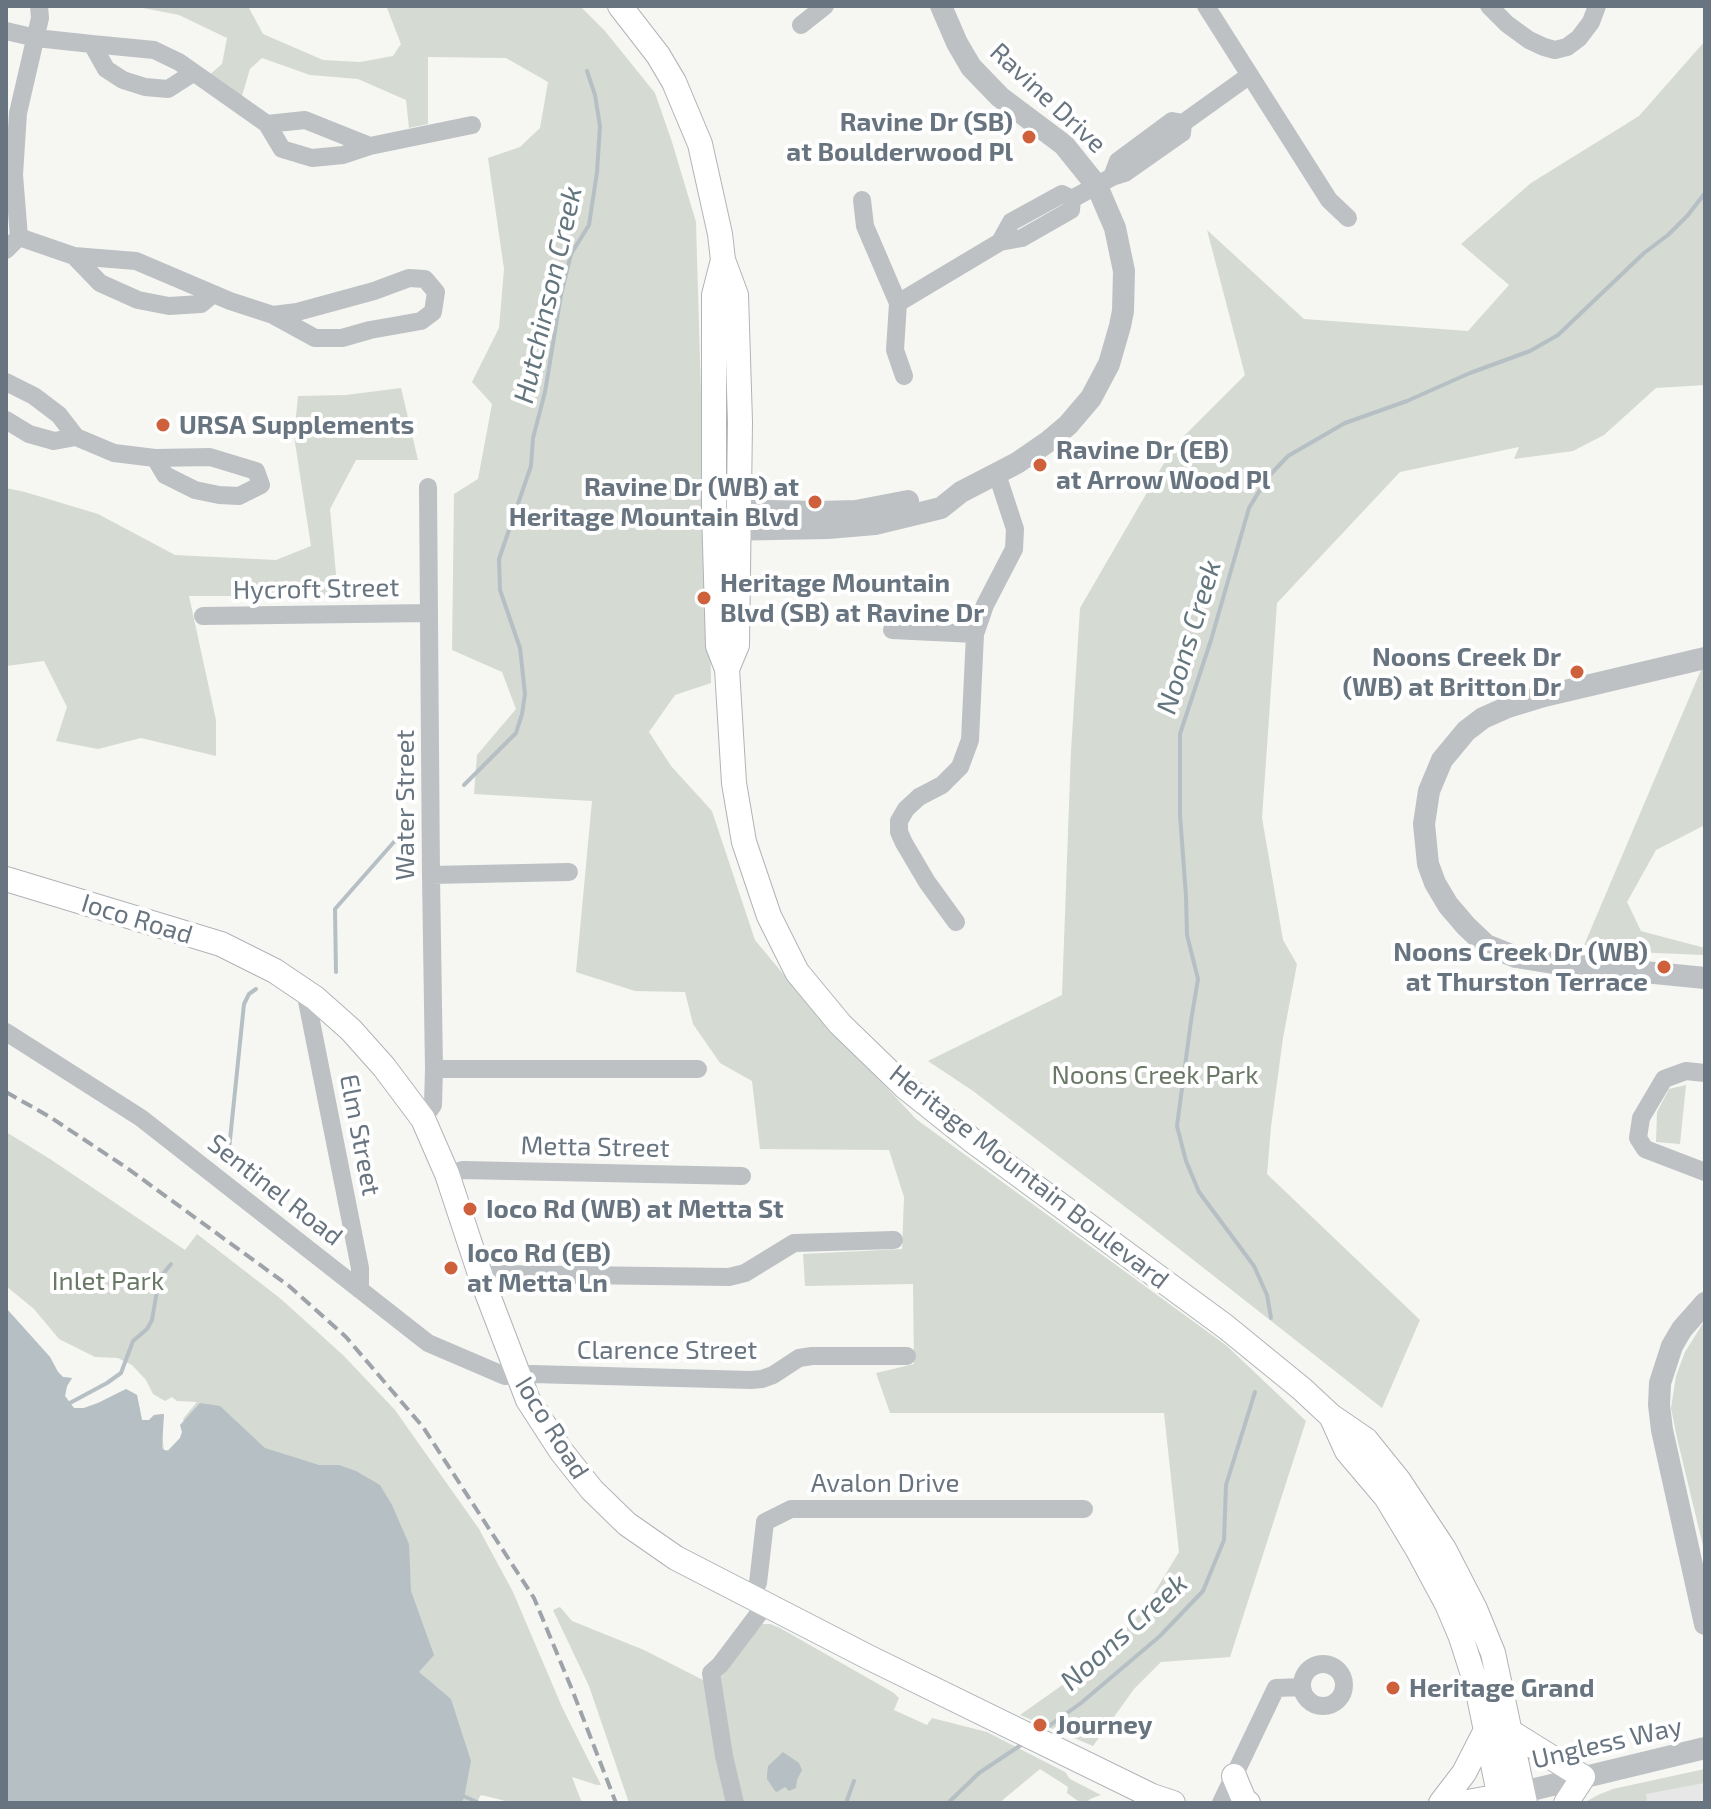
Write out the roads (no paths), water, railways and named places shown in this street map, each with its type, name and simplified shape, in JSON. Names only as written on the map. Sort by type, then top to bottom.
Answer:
[{"type":"main road","name":"Heritage Mountain Boulevard","points":[[620,6],[658,55],[674,82],[700,144],[720,234],[723,260],[714,295],[737,645],[727,669],[734,783],[744,842],[769,916],[797,972],[840,1024],[904,1086],[973,1141],[1226,1327],[1331,1416],[1347,1451],[1386,1497],[1447,1604],[1477,1687],[1497,1731],[1512,1798]]},
{"type":"main road","name":"Ioco Road","points":[[6,879],[221,944],[275,971],[315,998],[351,1030],[423,1119],[447,1174],[481,1277],[528,1400],[561,1451],[592,1490],[627,1524],[676,1558],[758,1600],[1000,1722],[1152,1796],[1173,1803]]},
{"type":"main road","points":[[1441,1803],[1497,1731],[1583,1777],[1566,1803]]},
{"type":"main road","points":[[1234,1776],[1248,1803]]},
{"type":"main road","points":[[1462,1803],[1512,1798]]},
{"type":"street","points":[[39,6],[40,18],[18,113],[10,175],[12,244],[74,256],[136,261],[213,294],[273,315],[315,338],[342,338],[421,321],[433,312],[436,292],[425,279],[409,278],[297,312],[273,315]]},
{"type":"street","points":[[801,25],[825,6]]},
{"type":"street","name":"Ravine Drive","points":[[727,520],[828,528],[875,524],[941,508],[961,492],[1038,448],[1068,425],[1100,384],[1115,347],[1123,311],[1124,271],[1105,182],[1064,145],[1000,97],[971,67],[941,6]]},
{"type":"street","points":[[1206,6],[1329,200],[1348,218]]},
{"type":"street","points":[[1489,6],[1529,40],[1555,50],[1567,47],[1579,38],[1591,22],[1597,6]]},
{"type":"street","points":[[6,31],[36,38],[154,50],[179,62],[267,124],[282,149],[312,158],[343,155],[370,146],[472,125]]},
{"type":"street","points":[[92,44],[106,69],[123,80],[145,87],[168,89],[193,73]]},
{"type":"street","points":[[898,303],[1000,242],[1022,238],[1071,210],[1072,199],[1125,173],[1182,133],[1183,123],[1250,75]]},
{"type":"street","points":[[267,124],[305,120],[370,146]]},
{"type":"street","points":[[862,200],[865,226],[898,303],[895,350],[904,376]]},
{"type":"street","points":[[74,256],[100,283],[138,300],[169,306],[201,304],[213,294]]},
{"type":"street","points":[[6,382],[34,396],[59,415],[76,437],[114,453],[155,458],[210,457],[256,471],[261,485],[239,496],[195,490],[165,475],[155,458]]},
{"type":"street","points":[[6,420],[29,434],[54,441],[76,437]]},
{"type":"street","points":[[956,922],[927,882],[899,832],[900,806],[942,785],[960,767],[970,740],[975,634],[985,605],[1014,549],[1015,529],[997,474]]},
{"type":"street","name":"Water Street","points":[[423,1119],[433,1105],[434,1069],[428,487]]},
{"type":"street","name":"Hycroft Street","points":[[203,616],[429,613]]},
{"type":"street","points":[[892,630],[975,634]]},
{"type":"street","points":[[1705,658],[1544,696],[1483,718],[1466,731],[1442,760],[1429,791],[1424,824],[1428,864],[1435,883],[1457,916],[1486,945],[1516,957],[1540,961],[1705,978]]},
{"type":"street","points":[[431,875],[569,872]]},
{"type":"street","name":"Elm Street","points":[[305,991],[360,1268],[360,1290]]},
{"type":"street","name":"Sentinel Road","points":[[6,1032],[141,1118],[428,1343],[505,1376],[517,1375]]},
{"type":"street","points":[[434,1069],[698,1069]]},
{"type":"street","points":[[1705,1073],[1686,1071],[1664,1079],[1641,1118],[1638,1138],[1645,1149],[1705,1172]]},
{"type":"street","name":"Metta Street","points":[[447,1174],[463,1170],[742,1176]]},
{"type":"street","points":[[481,1277],[500,1274],[729,1277],[745,1273],[794,1243],[894,1240]]},
{"type":"street","points":[[1705,1303],[1687,1322],[1672,1346],[1660,1383],[1659,1405],[1705,1624]]},
{"type":"street","name":"Clarence Street","points":[[517,1375],[751,1380],[773,1375],[799,1358],[907,1356]]},
{"type":"street","name":"Avalon Drive","points":[[758,1600],[765,1522],[791,1509],[1084,1509]]},
{"type":"street","points":[[735,1803],[711,1673],[720,1665],[758,1600]]},
{"type":"street","points":[[1221,1803],[1276,1688],[1302,1687]]},
{"type":"street","name":"Ungless Way","points":[[1512,1798],[1583,1777],[1705,1748]]},
{"type":"waterway","name":"Hutchinson Creek","points":[[464,785],[516,733],[522,714],[525,694],[520,648],[500,590],[499,559],[531,466],[533,438],[545,392],[571,254],[589,225],[600,126],[587,71]]},
{"type":"waterway","name":"Noons Creek","points":[[1271,1318],[1267,1295],[1254,1266],[1199,1192],[1186,1161],[1177,1126],[1198,979],[1187,935],[1180,815],[1180,734],[1249,508],[1268,477],[1288,456],[1345,423],[1530,351],[1558,335],[1644,253],[1668,235],[1705,193]]},
{"type":"waterway","name":"Hutchinson Creek","points":[[336,972],[335,909],[408,826]]},
{"type":"waterway","name":"Hutchinson Creek","points":[[228,1159],[244,1004],[256,989]]},
{"type":"waterway","name":"Hutchinson Creek","points":[[68,1404],[121,1373],[133,1341],[152,1320],[159,1279],[171,1264]]},
{"type":"waterway","name":"Noons Creek","points":[[1042,1731],[1081,1703],[1160,1636],[1203,1591],[1224,1540],[1226,1485],[1255,1392]]},
{"type":"waterway","name":"Noons Creek","points":[[948,1803],[979,1773],[1024,1743]]},
{"type":"waterway","points":[[846,1803],[854,1781]]},
{"type":"waterway","name":"Noons Creek","points":[[459,1794],[479,1803]]},
{"type":"railway","points":[[6,1092],[127,1168],[289,1286],[346,1337],[423,1427],[534,1598],[616,1803]]},
{"type":"place","name":"Ravine Dr (SB) at Boulderwood Pl","points":[[1029,137]]},
{"type":"place","name":"URSA Supplements","points":[[163,425]]},
{"type":"place","name":"Ravine Dr (EB) at Arrow Wood Pl","points":[[1040,465]]},
{"type":"place","name":"Ravine Dr (WB) at Heritage Mountain Blvd","points":[[815,502]]},
{"type":"place","name":"Heritage Mountain Blvd (SB) at Ravine Dr","points":[[704,598]]},
{"type":"place","name":"Noons Creek Dr (WB) at Britton Dr","points":[[1577,672]]},
{"type":"place","name":"Noons Creek Dr (WB) at Thurston Terrace","points":[[1664,967]]},
{"type":"place","name":"Ioco Rd (WB) at Metta St","points":[[470,1209]]},
{"type":"place","name":"Ioco Rd (EB) at Metta Ln","points":[[451,1268]]},
{"type":"place","name":"Heritage Grand","points":[[1393,1688]]},
{"type":"place","name":"Journey","points":[[1040,1725]]},
{"type":"park label","name":"Noons Creek Park","points":[[1155,1075]]},
{"type":"park label","name":"Inlet Park","points":[[108,1281]]}]
